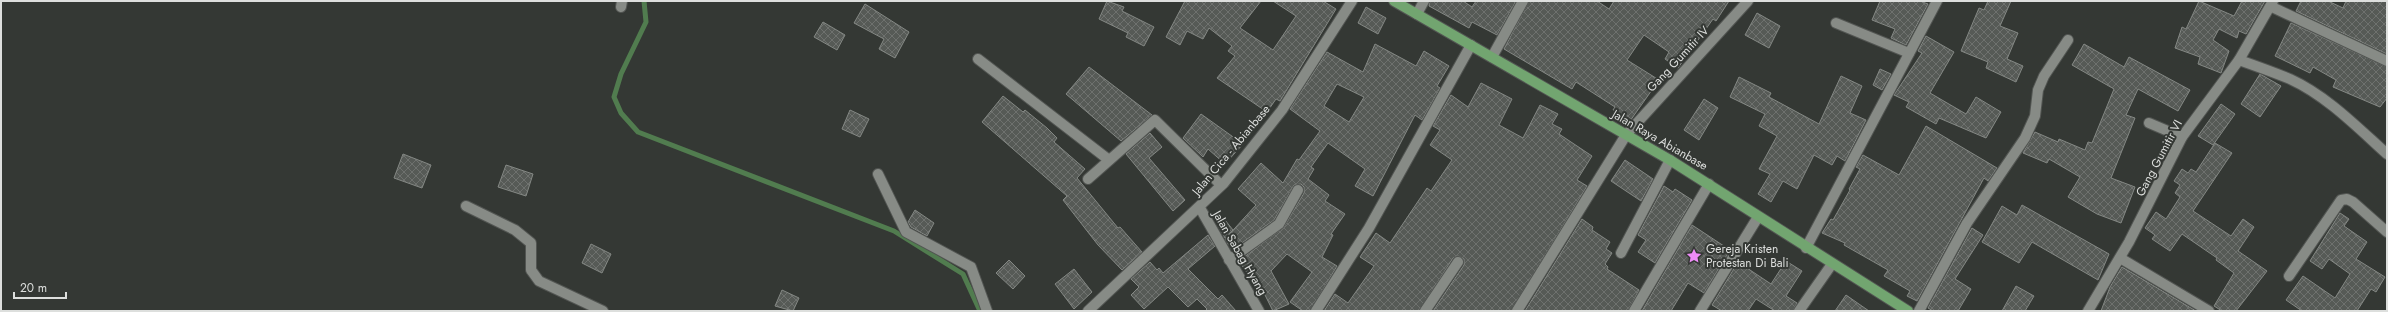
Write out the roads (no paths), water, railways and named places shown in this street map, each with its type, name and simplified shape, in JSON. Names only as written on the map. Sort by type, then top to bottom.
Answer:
[{"type":"main road","name":"Jalan Raya Abianbase","points":[[1394,1],[1670,160],[1806,248],[1908,311]]},
{"type":"street","name":"Jalan Cica - Abianbase","points":[[1088,311],[1222,186],[1282,110],[1352,1]]},
{"type":"street","points":[[1417,14],[1424,1]]},
{"type":"street","points":[[1492,57],[1523,1]]},
{"type":"street","name":"Gang Gumitir IV","points":[[1516,311],[1626,135],[1748,1]]},
{"type":"street","points":[[1806,248],[1937,1]]},
{"type":"street","points":[[2273,4],[2387,61]]},
{"type":"street","name":"Gang Gumitir VI","points":[[2088,311],[2120,258],[2182,137],[2239,60],[2273,4]]},
{"type":"street","points":[[1836,23],[1909,53]]},
{"type":"street","points":[[1919,311],[1967,223],[2025,138],[2035,116],[2038,90],[2044,76],[2068,40]]},
{"type":"street","points":[[1316,311],[1369,228],[1471,44]]},
{"type":"street","points":[[978,60],[1109,160]]},
{"type":"street","points":[[2239,60],[2291,80],[2321,98],[2343,114],[2387,154]]},
{"type":"street","points":[[1088,179],[1155,120],[1222,186]]},
{"type":"street","points":[[2149,123],[2182,137]]},
{"type":"street","points":[[1621,253],[1670,160]]},
{"type":"street","points":[[878,174],[906,232],[970,267],[987,311]]},
{"type":"street","points":[[1634,311],[1709,184]]},
{"type":"street","points":[[1229,260],[1279,224],[1298,190]]},
{"type":"street","points":[[2289,276],[2340,200],[2347,199],[2353,202],[2387,232]]},
{"type":"street","points":[[466,206],[515,230],[531,243],[531,270],[539,281],[603,311]]},
{"type":"street","name":"Jalan Sabag Hyang","points":[[1200,208],[1259,311]]},
{"type":"street","points":[[1700,311],[1758,217]]},
{"type":"street","points":[[2120,258],[2209,311]]},
{"type":"street","points":[[1425,311],[1458,262]]},
{"type":"street","points":[[1799,311],[1832,264]]},
{"type":"waterway","points":[[644,1],[646,22],[621,74],[614,97],[621,113],[638,132],[894,231],[963,274],[980,311]]},
{"type":"place","name":"Gereja Kristen Protestan Di Bali","points":[[1694,256]]}]
